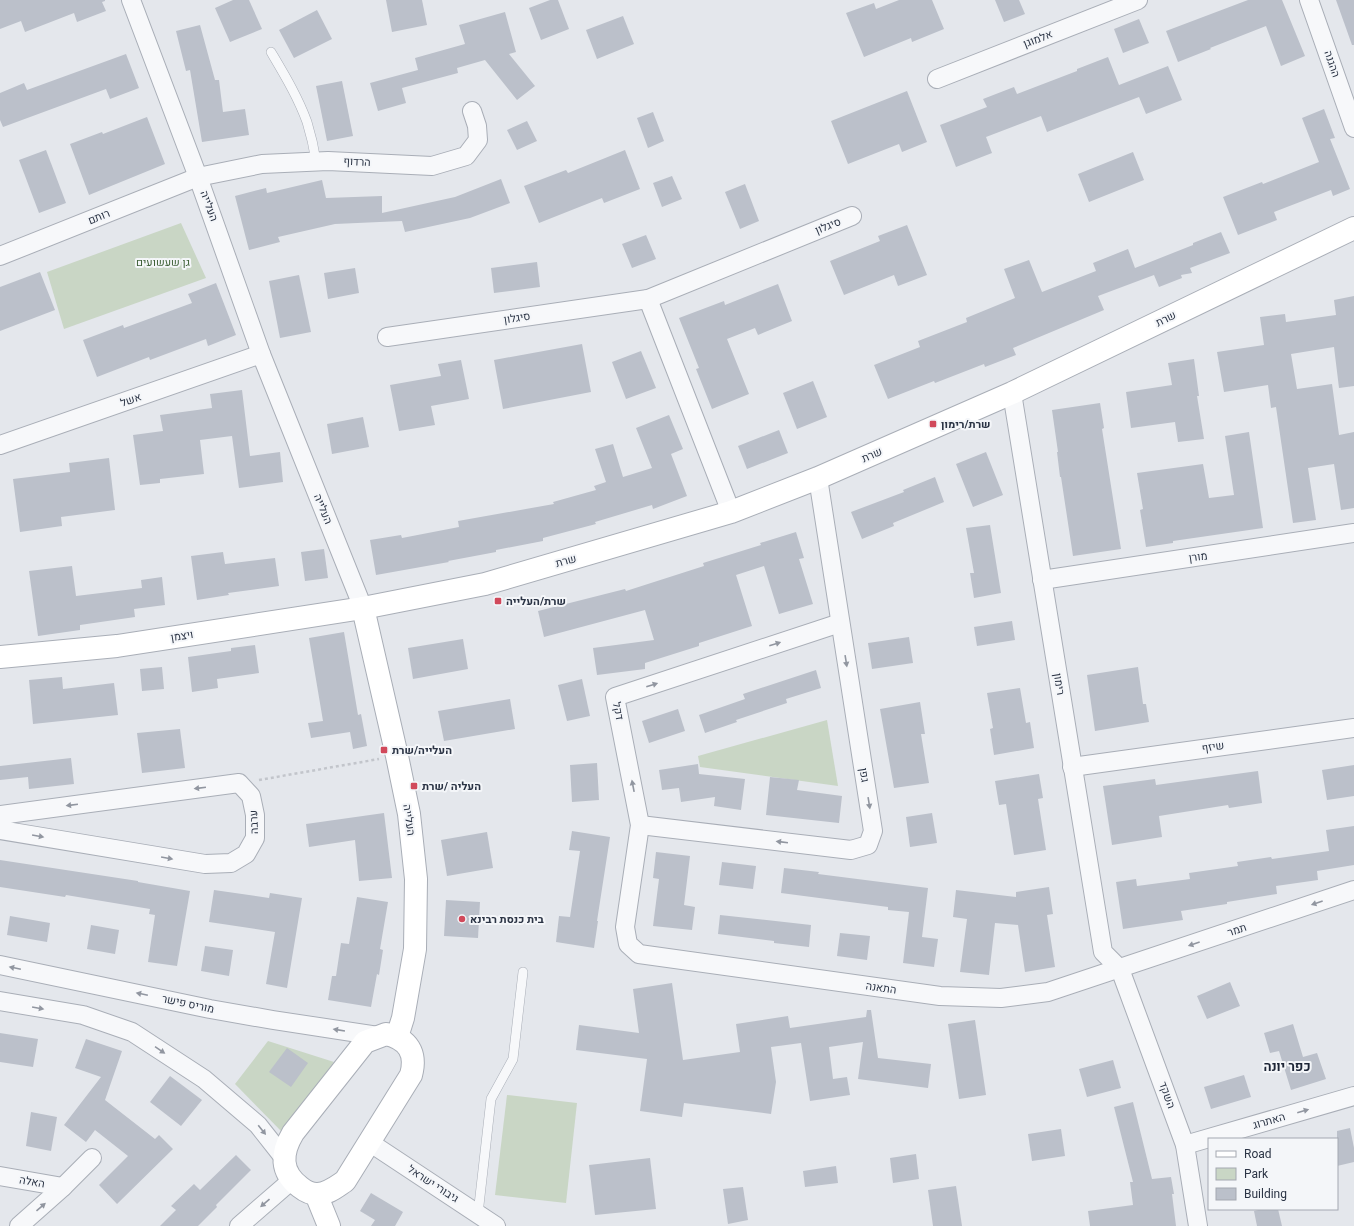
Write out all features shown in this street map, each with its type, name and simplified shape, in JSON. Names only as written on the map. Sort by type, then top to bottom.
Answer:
[{"type":"street","name":"העלייה","points":[[131,0],[198,177],[261,354],[362,608],[398,756],[409,814],[416,879],[415,949],[403,1018],[387,1037]]},
{"type":"street","name":"אלמוגן","points":[[937,79],[1138,0]]},
{"type":"street","name":"ההגנה","points":[[1309,0],[1354,128]]},
{"type":"street","name":"הרדוף","points":[[198,177],[262,164],[316,161],[432,166],[466,156],[478,140],[477,126],[472,111]]},
{"type":"street","name":"רותם","points":[[0,256],[198,177]]},
{"type":"street","name":"סיגלון","points":[[387,337],[648,299],[852,216]]},
{"type":"street","name":"שרת","points":[[362,608],[485,584],[731,512],[818,478],[1012,393],[1354,228]]},
{"type":"street","points":[[648,299],[731,512]]},
{"type":"street","name":"אשל","points":[[0,445],[261,354]]},
{"type":"street","name":"רימון","points":[[1012,393],[1103,952],[1120,969]]},
{"type":"street","name":"גפן","points":[[640,825],[851,850],[868,845],[873,831],[818,478]]},
{"type":"street","name":"מורן","points":[[1042,580],[1354,534]]},
{"type":"street","name":"ויצמן","points":[[0,657],[117,646],[362,608]]},
{"type":"street","name":"דקל","points":[[639,954],[628,944],[625,927],[640,825],[615,697],[840,623]]},
{"type":"street","name":"שיזף","points":[[1072,767],[1354,728]]},
{"type":"street","points":[[0,815],[239,783]]},
{"type":"street","name":"ערבה","points":[[0,830],[206,864],[231,863],[246,854],[255,838],[255,815],[251,796],[239,783]]},
{"type":"street","name":"תמר","points":[[1120,969],[1354,890]]},
{"type":"street","name":"התאנה","points":[[639,954],[940,996],[1001,998],[1048,992],[1120,969]]},
{"type":"street","name":"מוריס פישר","points":[[0,965],[210,1009],[387,1037]]},
{"type":"street","name":"השקד","points":[[1120,969],[1185,1145],[1198,1226]]},
{"type":"street","points":[[0,1001],[83,1016],[132,1032],[204,1079],[258,1125],[284,1158]]},
{"type":"street","points":[[387,1037],[408,1048],[413,1056],[414,1065],[411,1075],[369,1142],[345,1181],[330,1191],[316,1194],[305,1191],[288,1176],[284,1158],[286,1144],[293,1133],[365,1042],[387,1037]]},
{"type":"street","name":"האתרוג","points":[[1209,1138],[1354,1096]]},
{"type":"street","name":"האתרוג","points":[[1185,1145],[1208,1138]]},
{"type":"street","name":"גיבורי ישראל","points":[[369,1142],[496,1226]]},
{"type":"street","name":"האלה","points":[[18,1226],[63,1187],[92,1158]]},
{"type":"street","name":"האלה","points":[[0,1176],[63,1187]]},
{"type":"street","points":[[239,1226],[292,1180]]},
{"type":"street","points":[[316,1194],[328,1226]]},
{"type":"lane","points":[[271,52],[292,89],[307,121],[316,161]]},
{"type":"lane","points":[[478,1214],[491,1099],[513,1059],[523,972]]},
{"type":"path","points":[[239,783],[398,756]]},
{"type":"green space","name":"גן שעשועים","points":[[181,223],[206,278],[64,329],[47,272]]},
{"type":"green space","points":[[827,720],[838,786],[700,767],[698,756]]},
{"type":"green space","points":[[268,1041],[334,1062],[283,1133],[235,1084]]},
{"type":"green space","points":[[507,1095],[577,1103],[566,1203],[495,1195]]},
{"type":"building","points":[[0,0],[105,0],[102,2],[106,11],[77,22],[74,13],[25,32],[21,21],[0,29]]},
{"type":"building","points":[[233,0],[249,0],[262,29],[230,42],[215,8]]},
{"type":"building","points":[[386,0],[422,0],[427,25],[392,32]]},
{"type":"building","points":[[550,0],[558,0],[569,29],[541,40],[529,8]]},
{"type":"building","points":[[899,0],[932,0],[944,29],[912,42],[911,38],[864,57],[846,13],[874,3],[876,9]]},
{"type":"building","points":[[995,0],[1019,0],[1025,14],[1004,22]]},
{"type":"building","points":[[1248,0],[1282,0],[1305,56],[1281,66],[1266,26],[1178,62],[1166,31]]},
{"type":"building","points":[[1336,0],[1354,0],[1354,45],[1352,45]]},
{"type":"building","points":[[317,10],[332,39],[294,58],[279,30]]},
{"type":"building","points":[[505,12],[516,52],[509,54],[535,86],[517,100],[485,60],[457,68],[458,73],[402,88],[406,103],[378,111],[370,83],[418,70],[415,58],[465,44],[459,25]]},
{"type":"building","points":[[623,16],[634,44],[597,59],[586,30]]},
{"type":"building","points":[[1139,19],[1149,43],[1123,53],[1114,29]]},
{"type":"building","points":[[200,25],[215,80],[219,80],[223,112],[245,109],[249,135],[202,142],[190,70],[186,71],[176,31]]},
{"type":"building","points":[[126,54],[139,88],[110,99],[106,89],[3,127],[0,120],[0,93],[24,83],[27,90]]},
{"type":"building","points":[[1108,57],[1119,85],[1168,66],[1182,100],[1146,114],[1139,97],[1047,132],[1041,116],[986,137],[992,153],[956,167],[940,125],[987,107],[983,99],[1014,87],[1017,94],[1077,71],[1077,69]]},
{"type":"building","points":[[342,81],[353,136],[327,141],[316,86]]},
{"type":"building","points":[[907,91],[927,142],[902,152],[899,144],[848,164],[831,121]]},
{"type":"building","points":[[1324,109],[1335,138],[1330,139],[1350,189],[1333,196],[1331,190],[1274,212],[1277,220],[1238,235],[1223,197],[1262,182],[1263,184],[1319,162],[1302,118]]},
{"type":"building","points":[[653,112],[664,141],[648,148],[637,118]]},
{"type":"building","points":[[147,117],[165,164],[89,195],[70,144],[102,132],[103,134]]},
{"type":"building","points":[[527,121],[537,141],[517,150],[507,130]]},
{"type":"building","points":[[46,150],[66,203],[39,213],[19,160]]},
{"type":"building","points":[[625,150],[640,189],[604,203],[602,198],[539,223],[524,186],[566,170],[568,173]]},
{"type":"building","points":[[1133,152],[1144,180],[1089,202],[1078,174]]},
{"type":"building","points":[[672,176],[682,199],[662,207],[653,183]]},
{"type":"building","points":[[501,179],[510,203],[470,218],[405,232],[402,221],[335,224],[278,237],[280,242],[249,250],[235,196],[266,188],[267,193],[322,180],[326,198],[382,196],[382,213],[455,197]]},
{"type":"building","points":[[745,184],[759,221],[740,229],[725,192]]},
{"type":"building","points":[[907,225],[927,275],[898,286],[894,275],[844,295],[830,261],[880,241],[878,236]]},
{"type":"building","points":[[1221,232],[1230,253],[1190,268],[1192,273],[1181,275],[1182,278],[1159,287],[1154,275],[1098,296],[1104,310],[1013,348],[1016,355],[985,367],[984,364],[935,383],[934,381],[888,399],[874,365],[920,347],[918,341],[967,322],[966,318],[1015,298],[1004,269],[1029,260],[1042,292],[1096,271],[1093,263],[1128,249],[1135,268]]},
{"type":"building","points":[[646,235],[656,259],[632,268],[622,244]]},
{"type":"building","points":[[537,262],[540,287],[494,293],[491,268]]},
{"type":"building","points":[[355,268],[359,293],[328,299],[324,273]]},
{"type":"building","points":[[40,272],[55,310],[0,331],[0,287]]},
{"type":"building","points":[[299,275],[311,332],[280,338],[269,281]]},
{"type":"building","points":[[216,283],[236,335],[208,346],[206,339],[150,360],[149,357],[97,377],[83,340],[123,325],[124,328],[192,303],[188,294]]},
{"type":"building","points":[[778,284],[792,321],[758,335],[755,328],[727,339],[749,394],[712,409],[696,369],[699,368],[679,318],[724,301],[725,305]]},
{"type":"building","points":[[1354,296],[1354,386],[1339,388],[1334,347],[1291,354],[1297,389],[1332,384],[1339,435],[1354,432],[1354,508],[1341,510],[1334,464],[1308,468],[1316,520],[1293,523],[1276,407],[1271,408],[1268,385],[1224,392],[1217,352],[1264,345],[1260,317],[1285,314],[1286,322],[1336,315],[1334,300]]},
{"type":"building","points":[[582,344],[591,392],[503,409],[494,360]]},
{"type":"building","points":[[641,351],[656,388],[626,399],[612,362]]},
{"type":"building","points":[[1194,359],[1199,396],[1197,396],[1204,439],[1178,442],[1175,422],[1131,428],[1126,392],[1172,385],[1168,363]]},
{"type":"building","points":[[461,360],[469,399],[431,406],[435,425],[399,431],[390,385],[441,376],[438,364]]},
{"type":"building","points":[[813,381],[827,417],[797,429],[783,393]]},
{"type":"building","points":[[242,390],[250,456],[280,452],[283,482],[239,488],[232,436],[200,440],[204,474],[160,479],[160,483],[140,485],[133,435],[163,431],[160,415],[212,408],[210,394]]},
{"type":"building","points":[[1100,403],[1104,428],[1102,429],[1121,549],[1073,556],[1060,477],[1052,410]]},
{"type":"building","points":[[669,415],[683,449],[671,454],[687,496],[653,509],[652,505],[595,522],[596,524],[543,538],[543,541],[496,550],[496,552],[448,561],[449,562],[376,575],[370,540],[401,535],[402,538],[459,527],[458,521],[554,504],[553,502],[596,490],[594,486],[606,482],[595,449],[613,444],[623,477],[652,468],[636,428]]},
{"type":"building","points":[[363,417],[369,447],[332,454],[327,424]]},
{"type":"building","points":[[779,430],[788,453],[747,469],[738,446]]},
{"type":"building","points":[[1249,432],[1263,528],[1173,541],[1173,543],[1146,547],[1140,510],[1143,509],[1137,473],[1203,464],[1209,498],[1234,495],[1225,436]]},
{"type":"building","points":[[986,452],[1003,495],[973,507],[956,464]]},
{"type":"building","points":[[109,458],[115,510],[61,517],[62,526],[20,532],[13,479],[70,472],[69,463]]},
{"type":"building","points":[[935,477],[944,502],[893,523],[894,526],[862,539],[851,512],[904,492],[903,490]]},
{"type":"building","points":[[990,525],[1001,593],[974,598],[970,573],[974,573],[966,528]]},
{"type":"building","points":[[796,532],[804,558],[799,559],[813,604],[779,614],[764,566],[736,575],[752,626],[699,643],[699,646],[645,663],[645,669],[597,675],[593,648],[654,640],[645,610],[544,637],[538,611],[625,589],[626,591],[704,566],[703,563],[761,545],[760,543]]},
{"type":"building","points":[[324,549],[328,578],[305,581],[301,552]]},
{"type":"building","points":[[223,552],[225,564],[275,558],[279,586],[228,593],[229,595],[197,600],[191,556]]},
{"type":"building","points":[[72,566],[76,596],[142,588],[141,580],[162,577],[165,605],[134,609],[135,617],[80,625],[80,630],[38,636],[29,571]]},
{"type":"building","points":[[1012,621],[1015,640],[977,646],[974,627]]},
{"type":"building","points":[[344,632],[358,715],[361,714],[367,746],[353,749],[350,732],[311,738],[308,723],[323,721],[309,638]]},
{"type":"building","points":[[909,637],[913,663],[872,669],[868,643]]},
{"type":"building","points":[[463,639],[468,669],[413,679],[408,648]]},
{"type":"building","points":[[255,645],[259,673],[217,679],[218,688],[192,692],[188,657],[231,651],[231,648]]},
{"type":"building","points":[[162,667],[164,689],[142,691],[140,669]]},
{"type":"building","points":[[1138,667],[1143,704],[1146,704],[1149,722],[1095,731],[1087,675]]},
{"type":"building","points":[[816,670],[821,688],[786,699],[787,703],[736,720],[737,722],[705,733],[699,715],[745,699],[743,694]]},
{"type":"building","points":[[62,677],[63,689],[114,683],[118,715],[33,724],[29,680]]},
{"type":"building","points":[[582,679],[590,716],[567,721],[558,685]]},
{"type":"building","points":[[1020,688],[1026,723],[1030,722],[1034,748],[994,755],[990,729],[993,728],[987,693]]},
{"type":"building","points":[[510,699],[515,729],[444,741],[438,711]]},
{"type":"building","points":[[920,702],[925,734],[921,734],[929,783],[894,788],[880,709]]},
{"type":"building","points":[[678,709],[685,731],[649,743],[642,721]]},
{"type":"building","points":[[180,729],[185,768],[142,773],[137,733]]},
{"type":"building","points":[[71,758],[74,784],[29,789],[28,777],[0,780],[0,766]]},
{"type":"building","points":[[597,763],[599,800],[572,802],[570,765]]},
{"type":"building","points":[[698,764],[699,774],[745,779],[741,810],[714,806],[715,797],[681,802],[679,788],[662,790],[659,770]]},
{"type":"building","points":[[1354,765],[1354,796],[1327,800],[1322,770]]},
{"type":"building","points":[[1258,771],[1262,803],[1229,808],[1228,805],[1159,816],[1162,837],[1112,845],[1103,786],[1155,779],[1156,785]]},
{"type":"building","points":[[1039,774],[1043,798],[1038,799],[1046,850],[1014,855],[1006,804],[999,805],[995,781]]},
{"type":"building","points":[[770,777],[799,780],[797,790],[842,796],[839,823],[766,815]]},
{"type":"building","points":[[384,813],[392,878],[359,881],[355,840],[309,847],[306,824]]},
{"type":"building","points":[[932,813],[937,843],[910,847],[906,817]]},
{"type":"building","points":[[1354,826],[1354,865],[1317,871],[1318,880],[1276,886],[1277,894],[1181,911],[1183,920],[1123,929],[1116,882],[1136,879],[1137,886],[1190,879],[1189,873],[1238,866],[1237,862],[1329,851],[1326,830]]},
{"type":"building","points":[[572,831],[610,837],[594,948],[556,942],[559,916],[570,917],[580,851],[569,850]]},
{"type":"building","points":[[487,832],[493,868],[447,876],[441,840]]},
{"type":"building","points":[[656,852],[690,856],[684,905],[695,907],[692,930],[653,926],[659,879],[653,878]]},
{"type":"building","points":[[0,860],[138,881],[190,891],[177,966],[148,962],[155,915],[149,914],[150,909],[66,895],[65,897],[0,887]]},
{"type":"building","points":[[722,862],[756,866],[753,889],[719,885]]},
{"type":"building","points":[[784,868],[819,872],[818,874],[928,888],[922,937],[938,939],[934,967],[903,963],[909,912],[888,910],[888,907],[781,893]]},
{"type":"building","points":[[1049,887],[1053,914],[1047,915],[1055,967],[1025,972],[1018,925],[995,923],[989,975],[960,972],[967,919],[953,917],[956,890],[1016,897],[1016,892]]},
{"type":"building","points":[[214,890],[269,898],[270,893],[302,898],[287,988],[266,984],[275,932],[209,922]]},
{"type":"building","points":[[357,897],[388,902],[380,949],[383,950],[379,975],[377,974],[371,1007],[328,1000],[332,976],[336,976],[341,943],[349,944]]},
{"type":"building","name":"בית כנסת רבינא","points":[[446,900],[480,902],[478,938],[444,936]]},
{"type":"building","points":[[720,915],[811,925],[809,947],[718,934]]},
{"type":"building","points":[[10,916],[50,923],[47,942],[7,935]]},
{"type":"building","points":[[91,925],[119,930],[115,954],[87,949]]},
{"type":"building","points":[[840,933],[870,936],[867,960],[837,956]]},
{"type":"building","points":[[205,946],[233,950],[229,976],[201,971]]},
{"type":"building","points":[[1230,982],[1240,1006],[1207,1019],[1197,996]]},
{"type":"building","points":[[672,983],[683,1060],[740,1052],[736,1024],[788,1016],[790,1028],[866,1017],[867,1010],[871,1010],[878,1058],[931,1064],[928,1088],[858,1079],[863,1042],[829,1047],[833,1079],[847,1077],[850,1095],[810,1101],[801,1043],[771,1047],[776,1082],[771,1114],[684,1103],[682,1117],[640,1111],[647,1059],[576,1050],[579,1025],[639,1033],[633,989]]},
{"type":"building","points":[[975,1020],[986,1095],[959,1099],[948,1024]]},
{"type":"building","points":[[1293,1024],[1303,1057],[1317,1053],[1326,1079],[1291,1090],[1279,1051],[1270,1053],[1264,1033]]},
{"type":"building","points":[[0,1033],[38,1039],[33,1067],[0,1062]]},
{"type":"building","points":[[86,1039],[122,1051],[105,1100],[155,1139],[159,1135],[173,1149],[117,1204],[99,1185],[128,1156],[95,1130],[86,1142],[64,1125],[101,1077],[75,1068]]},
{"type":"building","points":[[287,1048],[308,1063],[291,1087],[269,1072]]},
{"type":"building","points":[[1113,1060],[1121,1088],[1087,1097],[1079,1069]]},
{"type":"building","points":[[1244,1075],[1251,1097],[1211,1109],[1204,1087]]},
{"type":"building","points":[[170,1076],[202,1100],[181,1126],[150,1102]]},
{"type":"building","points":[[1133,1102],[1152,1179],[1171,1177],[1174,1194],[1172,1194],[1176,1226],[1090,1226],[1088,1211],[1133,1205],[1130,1182],[1133,1182],[1114,1107]]},
{"type":"building","points":[[31,1112],[57,1117],[51,1151],[26,1146]]},
{"type":"building","points":[[1350,1128],[1354,1148],[1354,1162],[1338,1166],[1337,1131]]},
{"type":"building","points":[[1061,1129],[1065,1156],[1032,1161],[1028,1134]]},
{"type":"building","points":[[916,1154],[919,1179],[893,1183],[890,1158]]},
{"type":"building","points":[[236,1155],[251,1170],[216,1205],[217,1207],[198,1226],[160,1226],[176,1210],[171,1206],[194,1184],[200,1190]]},
{"type":"building","points":[[650,1158],[656,1209],[595,1215],[589,1165]]},
{"type":"building","points":[[836,1166],[838,1183],[805,1187],[803,1171]]},
{"type":"building","points":[[956,1186],[962,1226],[933,1226],[928,1190]]},
{"type":"building","points":[[743,1187],[748,1220],[728,1224],[723,1189]]},
{"type":"building","points":[[371,1193],[403,1212],[395,1226],[371,1226],[375,1220],[360,1211]]},
{"type":"building","points":[[1278,1210],[1282,1226],[1257,1226],[1254,1211]]},
{"type":"place","name":"שרת/רימון","points":[[933,424]]},
{"type":"place","name":"שרת/העלייה","points":[[498,601]]},
{"type":"place","name":"העלייה/שרת","points":[[384,750]]},
{"type":"place","name":"העליה /שרת","points":[[414,786]]},
{"type":"place","name":"בית כנסת רבינא","points":[[462,919]]},
{"type":"district","name":"כפר יונה","points":[[1287,1066]]}]
